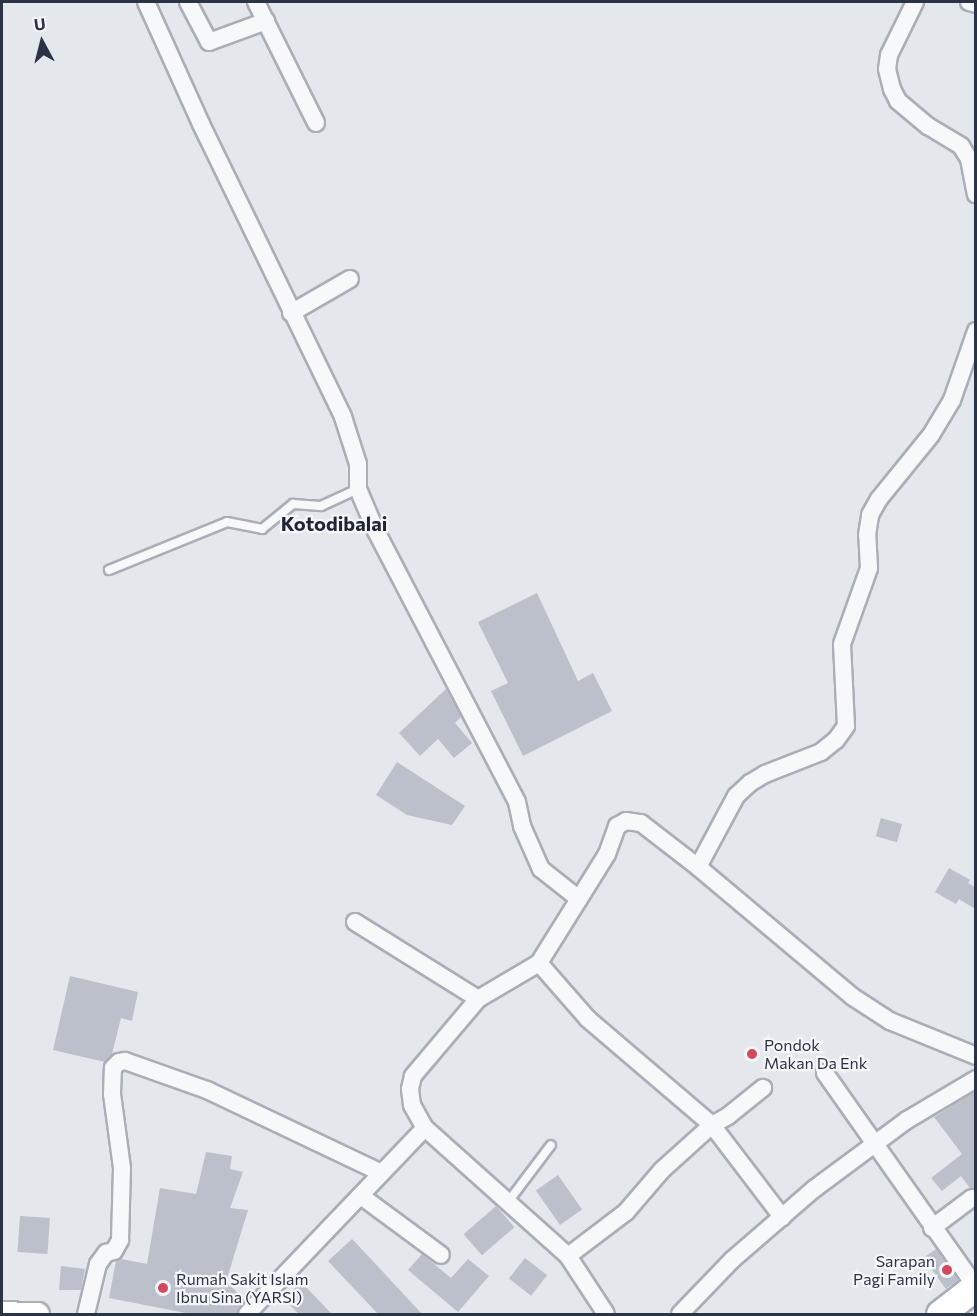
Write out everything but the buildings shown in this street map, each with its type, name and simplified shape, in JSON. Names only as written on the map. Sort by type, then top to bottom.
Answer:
[{"type":"highway","points":[[940,1314],[975,1286]]},
{"type":"highway","points":[[956,1314],[975,1297]]},
{"type":"main road","points":[[2,1313],[38,1314]]},
{"type":"street","points":[[146,2],[291,313],[343,417],[358,464],[358,489],[376,531],[517,802],[522,826],[542,868],[579,899]]},
{"type":"street","points":[[188,2],[209,42],[266,21]]},
{"type":"street","points":[[256,2],[316,123]]},
{"type":"street","points":[[915,2],[889,55],[887,69],[892,89],[898,101],[928,126],[961,146],[969,159],[975,194]]},
{"type":"street","points":[[969,2],[975,4]]},
{"type":"street","points":[[291,313],[350,279]]},
{"type":"street","points":[[698,867],[736,796],[750,783],[765,774],[821,752],[836,740],[846,726],[842,644],[869,568],[867,535],[870,514],[879,499],[931,435],[951,400],[975,331]]},
{"type":"street","points":[[606,1314],[567,1256],[425,1128],[412,1105],[410,1089],[412,1076],[478,999],[539,963],[607,854],[617,826],[626,821],[641,822],[853,997],[890,1021],[975,1056]]},
{"type":"street","points":[[355,922],[478,999]]},
{"type":"street","points":[[539,963],[588,1019],[712,1125],[782,1217]]},
{"type":"street","points":[[86,1314],[98,1264],[106,1253],[114,1251],[120,1240],[122,1168],[112,1094],[113,1068],[119,1062],[124,1061],[207,1090],[380,1172]]},
{"type":"street","points":[[825,1073],[975,1286]]},
{"type":"street","points":[[681,1314],[732,1260],[814,1189],[907,1120],[975,1079]]},
{"type":"street","points":[[567,1256],[626,1212],[662,1170],[712,1125],[728,1116],[763,1088]]},
{"type":"street","points":[[247,1314],[361,1196],[380,1172],[425,1128]]},
{"type":"street","points":[[361,1196],[441,1255]]},
{"type":"street","points":[[932,1228],[972,1198]]},
{"type":"lane","points":[[110,570],[227,522],[262,529],[293,504],[321,506],[358,489]]},
{"type":"lane","points":[[508,1202],[551,1145]]},
{"type":"place","name":"Pondok Makan Da Enk","points":[[752,1054]]},
{"type":"place","name":"Sarapan Pagi Family","points":[[947,1270]]},
{"type":"place","name":"Rumah Sakit Islam Ibnu Sina (YARSI)","points":[[163,1288]]},
{"type":"district","name":"Kotodibalai","points":[[334,523]]}]
